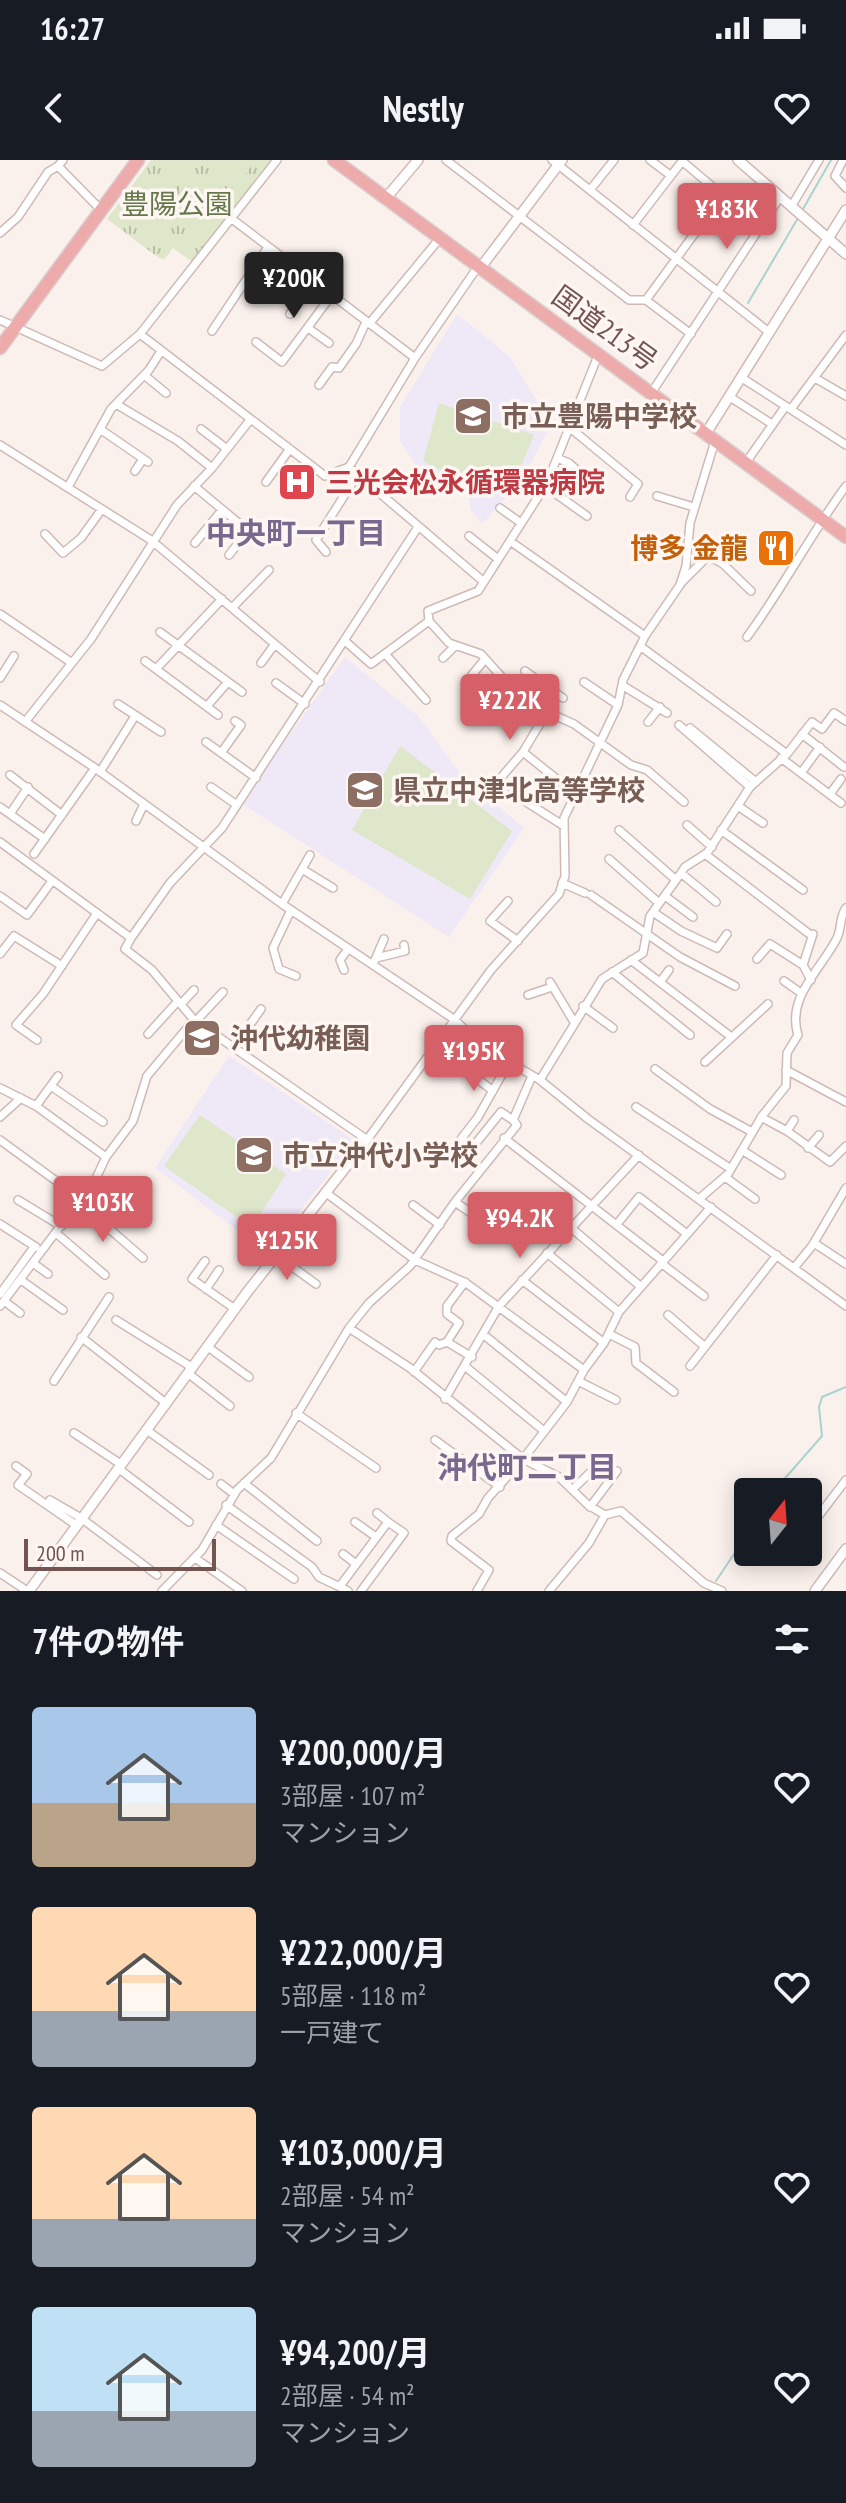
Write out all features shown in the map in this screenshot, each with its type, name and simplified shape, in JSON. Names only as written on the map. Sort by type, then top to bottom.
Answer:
[{"type":"highway","points":[[0,348],[138,160]]},
{"type":"highway","name":"国道213号","points":[[334,160],[652,392],[710,438],[747,461],[846,534]]},
{"type":"street","points":[[0,320],[102,366],[140,334],[277,160]]},
{"type":"street","points":[[386,198],[418,160]]},
{"type":"street","points":[[446,160],[629,300],[646,300],[691,334]]},
{"type":"street","points":[[590,190],[614,160]]},
{"type":"street","points":[[650,160],[670,175]]},
{"type":"street","points":[[633,225],[683,160],[760,227]]},
{"type":"street","points":[[738,160],[846,254]]},
{"type":"street","points":[[791,207],[819,160]]},
{"type":"street","points":[[843,160],[835,176],[846,188]]},
{"type":"street","points":[[140,334],[325,476],[349,467],[415,358],[557,162],[770,333]]},
{"type":"street","points":[[0,233],[18,217],[48,172],[60,163],[101,210]]},
{"type":"street","points":[[646,300],[722,196]]},
{"type":"street","points":[[652,392],[780,197]]},
{"type":"street","points":[[680,585],[710,438],[730,397],[846,210]]},
{"type":"street","points":[[232,219],[415,358]]},
{"type":"street","points":[[319,385],[332,367],[339,368],[368,323],[440,238]]},
{"type":"street","points":[[212,331],[268,247]]},
{"type":"street","points":[[290,314],[313,282]]},
{"type":"street","points":[[256,342],[282,362],[331,296]]},
{"type":"street","points":[[308,328],[329,343]]},
{"type":"street","points":[[747,461],[772,424],[815,378],[846,335]]},
{"type":"street","points":[[68,487],[116,404],[172,344]]},
{"type":"street","points":[[599,353],[545,486],[472,596],[428,611],[429,621],[455,646],[485,659],[527,698],[547,712],[574,724],[631,765],[647,770],[684,802]]},
{"type":"street","points":[[144,375],[166,393]]},
{"type":"street","points":[[742,378],[846,445]]},
{"type":"street","points":[[815,378],[846,396]]},
{"type":"street","points":[[730,397],[772,424]]},
{"type":"street","points":[[116,404],[178,441],[212,468]]},
{"type":"street","points":[[25,722],[91,639],[151,540],[250,420]]},
{"type":"street","points":[[569,427],[638,484],[630,497]]},
{"type":"street","points":[[100,429],[145,460],[135,471]]},
{"type":"street","points":[[201,429],[227,449]]},
{"type":"street","points":[[0,445],[151,540],[320,682]]},
{"type":"street","points":[[266,482],[289,450]]},
{"type":"street","points":[[557,458],[569,463],[598,489]]},
{"type":"street","points":[[349,467],[484,582]]},
{"type":"street","points":[[326,552],[316,540],[358,474]]},
{"type":"street","points":[[194,486],[259,540]]},
{"type":"street","points":[[545,486],[587,516]]},
{"type":"street","points":[[747,637],[778,595],[822,518],[846,486]]},
{"type":"street","points":[[657,496],[694,507]]},
{"type":"street","points":[[500,508],[521,523]]},
{"type":"street","points":[[45,534],[63,553],[81,538],[102,509]]},
{"type":"street","points":[[195,543],[222,510]]},
{"type":"street","points":[[365,1142],[195,1020],[152,970],[125,949],[170,883],[205,848],[256,778],[418,527]]},
{"type":"street","points":[[229,555],[248,531]]},
{"type":"street","points":[[469,536],[498,559]]},
{"type":"street","points":[[510,541],[645,636]]},
{"type":"street","points":[[0,1573],[28,1591],[235,1309],[365,1142],[491,970],[550,906],[562,883],[564,826],[574,793],[618,705],[622,685],[645,636],[680,585],[708,556],[722,563],[751,591]]},
{"type":"street","points":[[232,608],[269,570]]},
{"type":"street","points":[[156,669],[222,599]]},
{"type":"street","points":[[0,614],[72,663]]},
{"type":"street","points":[[345,641],[371,664],[387,656],[429,621]]},
{"type":"street","points":[[160,632],[242,692]]},
{"type":"street","points":[[261,663],[275,644]]},
{"type":"street","points":[[443,658],[455,646]]},
{"type":"street","points":[[640,646],[841,803]]},
{"type":"street","points":[[0,678],[14,656]]},
{"type":"street","points":[[387,656],[426,700]]},
{"type":"street","points":[[472,675],[485,659]]},
{"type":"street","points":[[145,661],[218,715]]},
{"type":"street","points":[[525,671],[563,698]]},
{"type":"street","points":[[527,698],[539,681]]},
{"type":"street","points":[[207,706],[228,682]]},
{"type":"street","points":[[584,682],[618,705]]},
{"type":"street","points":[[276,683],[305,704]]},
{"type":"street","points":[[622,685],[664,710],[648,722]]},
{"type":"street","points":[[118,704],[161,732]]},
{"type":"street","points":[[0,705],[98,770],[282,904],[348,949],[374,962],[455,1020],[482,1046],[536,1078],[846,1306]]},
{"type":"street","points":[[492,788],[523,752],[536,725],[547,712]]},
{"type":"street","points":[[513,1120],[583,1006],[612,972],[643,953],[653,912],[678,876],[712,847],[753,784],[784,756],[812,722],[822,729],[834,713],[846,721]]},
{"type":"street","points":[[34,854],[135,716]]},
{"type":"street","points":[[221,753],[241,725],[235,721]]},
{"type":"street","points":[[679,725],[753,784]]},
{"type":"street","points":[[690,728],[753,784]]},
{"type":"street","points":[[802,734],[844,767]]},
{"type":"street","points":[[206,742],[256,778]]},
{"type":"street","points":[[801,773],[820,747]]},
{"type":"street","points":[[523,752],[574,793]]},
{"type":"street","points":[[10,775],[62,815]]},
{"type":"street","points":[[830,794],[841,779]]},
{"type":"street","points":[[579,782],[599,792]]},
{"type":"street","points":[[10,814],[28,787]]},
{"type":"street","points":[[211,787],[237,805]]},
{"type":"street","points":[[512,793],[564,826]]},
{"type":"street","points":[[136,821],[144,804]]},
{"type":"street","points":[[738,806],[763,823]]},
{"type":"street","points":[[0,807],[45,839]]},
{"type":"street","points":[[687,825],[712,847]]},
{"type":"street","points":[[619,830],[716,902]]},
{"type":"street","points":[[721,830],[803,890]]},
{"type":"street","points":[[0,842],[131,938]]},
{"type":"street","points":[[705,854],[810,934],[802,968],[811,980]]},
{"type":"street","points":[[282,904],[310,855]]},
{"type":"street","points":[[609,859],[662,899],[693,917]]},
{"type":"street","points":[[302,869],[333,888]]},
{"type":"street","points":[[0,896],[27,915],[52,881]]},
{"type":"street","points":[[562,883],[591,896],[647,935],[735,986]]},
{"type":"street","points":[[591,896],[604,891]]},
{"type":"street","points":[[508,901],[490,921],[518,941]]},
{"type":"street","points":[[700,1198],[725,1177],[761,1117],[786,1086],[787,1053],[798,1035],[794,1021],[801,993],[839,935],[846,908]]},
{"type":"street","points":[[291,910],[273,948],[279,969],[296,976]]},
{"type":"street","points":[[653,912],[681,931],[717,948],[727,934]]},
{"type":"street","points":[[37,1040],[16,1025],[62,966],[97,913]]},
{"type":"street","points":[[0,954],[14,936],[62,966]]},
{"type":"street","points":[[374,962],[384,939]]},
{"type":"street","points":[[757,959],[770,944],[803,965]]},
{"type":"street","points":[[374,962],[405,951],[404,945]]},
{"type":"street","points":[[344,970],[340,960],[348,949]]},
{"type":"street","points":[[631,960],[730,1036]]},
{"type":"street","points":[[660,982],[669,970]]},
{"type":"street","points":[[612,972],[690,1035]]},
{"type":"street","points":[[784,981],[801,993]]},
{"type":"street","points":[[528,995],[551,985],[574,1022]]},
{"type":"street","points":[[148,1034],[194,990]]},
{"type":"street","points":[[1,1300],[38,1249],[84,1204],[106,1157],[133,1121],[147,1076],[223,992]]},
{"type":"street","points":[[706,1057],[768,1004]]},
{"type":"street","points":[[583,1006],[613,1028]]},
{"type":"street","points":[[234,1047],[261,1009]]},
{"type":"street","points":[[461,1139],[509,1062]]},
{"type":"street","points":[[655,1069],[710,1109],[752,1132]]},
{"type":"street","points":[[786,1070],[846,1102]]},
{"type":"street","points":[[36,1106],[58,1076]]},
{"type":"street","points":[[475,1077],[493,1091]]},
{"type":"street","points":[[51,1086],[103,1122]]},
{"type":"street","points":[[0,1088],[36,1106],[106,1157]]},
{"type":"street","points":[[829,1105],[834,1097]]},
{"type":"street","points":[[0,1117],[21,1098]]},
{"type":"street","points":[[636,1107],[731,1169]]},
{"type":"street","points":[[162,1591],[195,1558],[234,1494],[271,1458],[349,1328],[369,1303],[415,1260],[455,1202],[517,1125],[501,1112],[476,1143]]},
{"type":"street","points":[[761,1117],[787,1131],[830,1162],[846,1146]]},
{"type":"street","points":[[787,1131],[794,1120]]},
{"type":"street","points":[[808,1148],[819,1135]]},
{"type":"street","points":[[504,1138],[592,1203],[704,1296]]},
{"type":"street","points":[[0,1140],[84,1204],[143,1258]]},
{"type":"street","points":[[742,1150],[781,1175]]},
{"type":"street","points":[[445,1399],[499,1306],[639,1155]]},
{"type":"street","points":[[725,1177],[755,1199]]},
{"type":"street","points":[[794,1268],[814,1243],[846,1188]]},
{"type":"street","points":[[325,1192],[415,1260],[465,1282],[584,1370]]},
{"type":"street","points":[[617,1224],[639,1197],[687,1234]]},
{"type":"street","points":[[18,1200],[58,1229],[105,1275]]},
{"type":"street","points":[[455,1202],[499,1232]]},
{"type":"street","points":[[413,1205],[440,1225]]},
{"type":"street","points":[[477,1591],[489,1570],[451,1541],[452,1536],[479,1514],[523,1459],[567,1402],[584,1370],[604,1343],[619,1312],[711,1207]]},
{"type":"street","points":[[535,1212],[568,1229],[640,1286]]},
{"type":"street","points":[[0,1224],[38,1249]]},
{"type":"street","points":[[814,1243],[846,1264]]},
{"type":"street","points":[[1,1300],[21,1280],[38,1249]]},
{"type":"street","points":[[547,1253],[619,1312]]},
{"type":"street","points":[[276,1255],[316,1284]]},
{"type":"street","points":[[690,1366],[777,1255]]},
{"type":"street","points":[[205,1261],[192,1279],[235,1309]]},
{"type":"street","points":[[33,1263],[48,1274]]},
{"type":"street","points":[[206,1289],[219,1270]]},
{"type":"street","points":[[21,1280],[63,1310]]},
{"type":"street","points":[[522,1280],[604,1343]]},
{"type":"street","points":[[414,1372],[435,1342],[439,1345],[447,1342],[459,1323],[447,1314],[447,1306],[465,1282]]},
{"type":"street","points":[[54,1381],[109,1297]]},
{"type":"street","points":[[1,1300],[20,1313]]},
{"type":"street","points":[[668,1315],[705,1347]]},
{"type":"street","points":[[116,1320],[191,1371],[230,1406]]},
{"type":"street","points":[[349,1328],[414,1372],[523,1459],[559,1477],[590,1507],[605,1515],[621,1511],[704,1583],[722,1591]]},
{"type":"street","points":[[609,1334],[635,1347],[636,1363],[674,1392]]},
{"type":"street","points":[[484,1335],[567,1402]]},
{"type":"street","points":[[81,1337],[167,1404]]},
{"type":"street","points":[[447,1342],[472,1357]]},
{"type":"street","points":[[208,1347],[249,1377]]},
{"type":"street","points":[[466,1367],[544,1431]]},
{"type":"street","points":[[578,1381],[616,1400]]},
{"type":"street","points":[[296,1413],[376,1468]]},
{"type":"street","points":[[148,1431],[209,1475]]},
{"type":"street","points":[[74,1433],[189,1522]]},
{"type":"street","points":[[435,1440],[500,1487]]},
{"type":"street","points":[[573,1489],[600,1463]]},
{"type":"street","points":[[16,1466],[27,1474],[18,1485],[78,1521]]},
{"type":"street","points":[[590,1507],[617,1471]]},
{"type":"street","points":[[822,1511],[846,1480]]},
{"type":"street","points":[[244,1483],[317,1541]]},
{"type":"street","points":[[221,1484],[234,1494]]},
{"type":"street","points":[[50,1500],[157,1575]]},
{"type":"street","points":[[226,1505],[312,1567],[319,1577],[348,1591]]},
{"type":"street","points":[[361,1591],[406,1530],[377,1513]]},
{"type":"street","points":[[549,1591],[589,1543],[605,1515]]},
{"type":"street","points":[[355,1522],[376,1537]]},
{"type":"street","points":[[340,1586],[388,1522]]},
{"type":"street","points":[[216,1525],[294,1579]]},
{"type":"street","points":[[815,1591],[846,1549]]},
{"type":"street","points":[[343,1554],[356,1564]]},
{"type":"street","points":[[195,1558],[242,1591]]},
{"type":"shaded area","name":"市立豊陽中学校","points":[[457,314],[510,357],[551,425],[523,478],[482,524],[470,509],[469,493],[416,465],[400,441],[400,407]]},
{"type":"shaded area","name":"県立中津北高等学校","points":[[345,657],[418,716],[462,776],[524,828],[449,937],[241,803]]},
{"type":"shaded area","name":"市立沖代小学校","points":[[229,1056],[355,1141],[267,1253],[155,1168]]},
{"type":"green space","name":"豊陽公園","points":[[151,160],[273,160],[194,263],[173,248],[165,259],[159,258],[107,219]]},
{"type":"green space","points":[[203,160],[256,160],[237,185]]},
{"type":"green space","points":[[439,403],[534,435],[522,464],[493,497],[423,461]]},
{"type":"green space","points":[[400,746],[512,831],[470,899],[352,830]]},
{"type":"green space","points":[[200,1115],[286,1174],[252,1228],[164,1166]]},
{"type":"waterway","points":[[803,209],[831,160]]},
{"type":"waterway","points":[[748,303],[798,218]]},
{"type":"waterway","points":[[785,1478],[822,1436],[819,1407],[822,1397],[846,1387]]},
{"type":"waterway","points":[[716,1581],[734,1554]]},
{"type":"place","name":"市立豊陽中学校","points":[[473,416]]},
{"type":"place","name":"三光会松永循環器病院","points":[[297,482]]},
{"type":"place","name":"博多 金龍","points":[[776,548]]},
{"type":"place","name":"県立中津北高等学校","points":[[365,790]]},
{"type":"place","name":"沖代幼稚園","points":[[202,1038]]},
{"type":"place","name":"市立沖代小学校","points":[[254,1155]]},
{"type":"district","name":"中央町一丁目","points":[[296,534]]},
{"type":"district","name":"沖代町二丁目","points":[[527,1468]]}]
